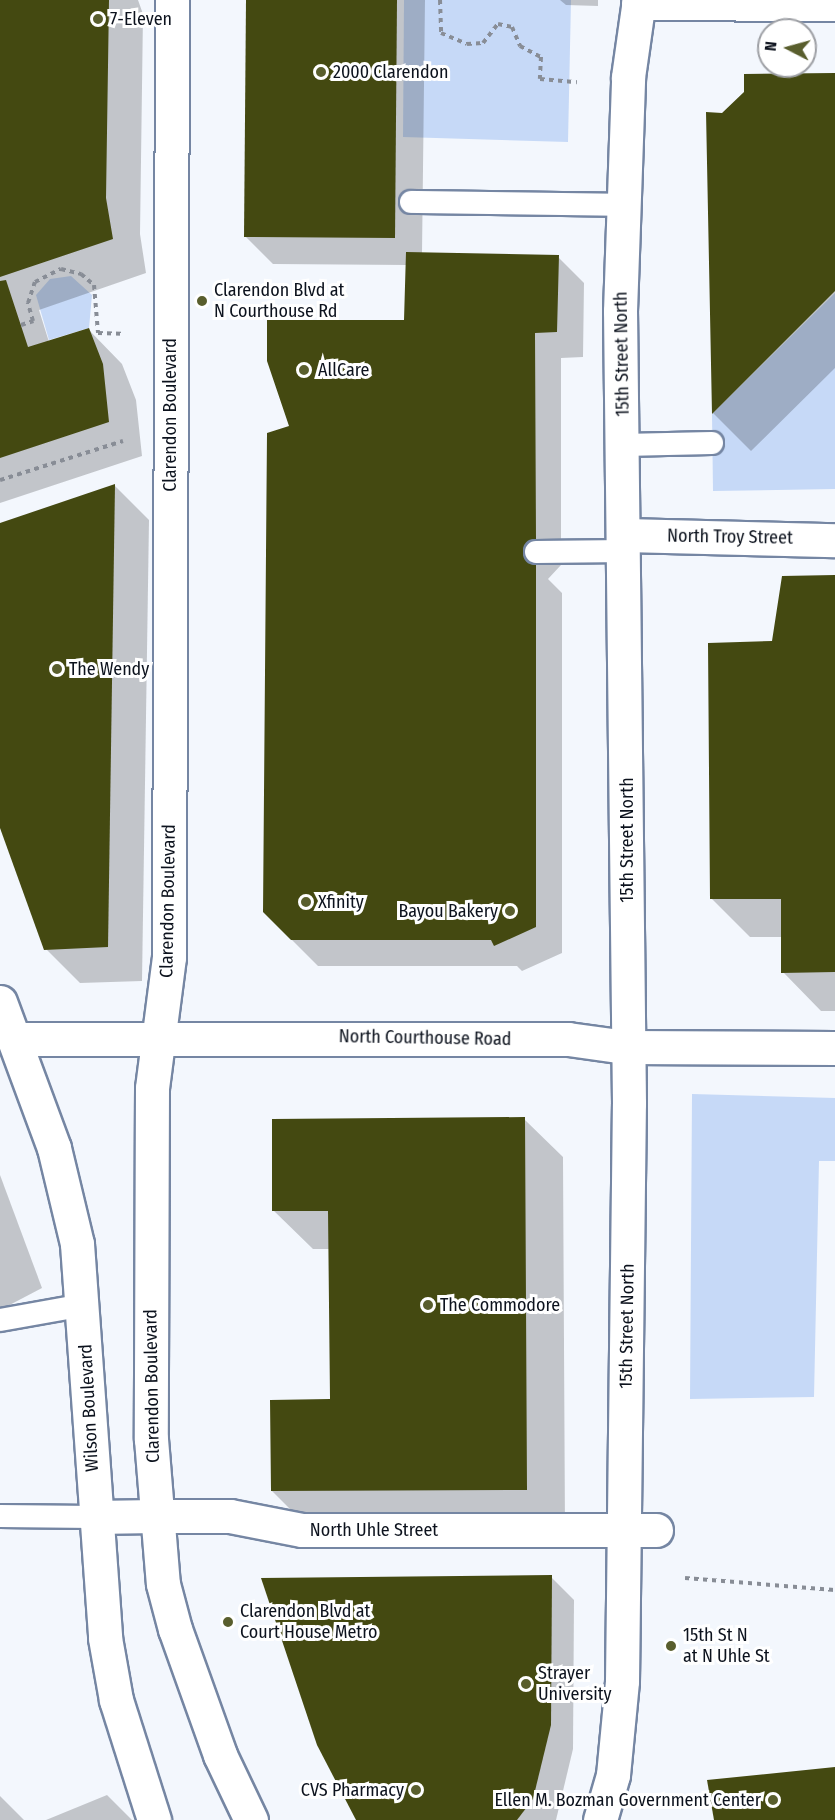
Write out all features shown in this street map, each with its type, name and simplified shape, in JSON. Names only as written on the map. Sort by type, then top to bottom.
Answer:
[{"type":"main road","name":"Clarendon Boulevard","points":[[172,0],[169,957],[152,1088],[150,1269],[156,1516],[163,1584],[193,1688],[251,1820]]},
{"type":"main road","points":[[639,2],[835,4]]},
{"type":"main road","name":"15th Street North","points":[[600,1820],[613,1775],[622,1682],[626,1047],[623,205],[628,77],[639,2]]},
{"type":"main road","name":"North Troy Street","points":[[626,543],[835,540]]},
{"type":"main road","name":"Wilson Boulevard","points":[[0,1002],[68,1198],[84,1305],[94,1517],[116,1700],[154,1820]]},
{"type":"main road","name":"North Courthouse Road","points":[[14,1040],[160,1036],[568,1039],[626,1047],[835,1048]]},
{"type":"main road","name":"North Uhle Street","points":[[94,1517],[230,1516],[302,1530],[656,1530]]},
{"type":"lane","points":[[411,202],[623,205]]},
{"type":"lane","points":[[623,445],[712,443]]},
{"type":"lane","points":[[536,552],[626,543]]},
{"type":"lane","points":[[0,1320],[84,1305]]},
{"type":"lane","points":[[0,1516],[94,1517]]},
{"type":"path","points":[[440,0],[441,33],[467,44],[483,43],[498,24],[512,27],[520,46],[540,57],[540,80],[577,82]]},
{"type":"path","points":[[21,326],[33,321],[28,303],[35,282],[61,269],[77,272],[94,285],[98,333],[122,334]]},
{"type":"path","points":[[0,480],[123,441]]},
{"type":"path","points":[[685,1578],[835,1590]]},
{"type":"shaded area","points":[[404,0],[571,0],[568,142],[403,137]]},
{"type":"shaded area","points":[[71,276],[92,295],[89,328],[49,340],[36,295],[50,279]]},
{"type":"shaded area","points":[[835,293],[835,489],[713,491],[712,414]]},
{"type":"shaded area","points":[[692,1094],[835,1098],[835,1161],[819,1161],[814,1397],[690,1399]]},
{"type":"building","points":[[0,0],[109,0],[106,198],[113,239],[0,277]]},
{"type":"building","name":"2000 Clarendon","points":[[246,0],[397,0],[395,238],[244,237]]},
{"type":"building","points":[[817,73],[835,73],[835,291],[712,414],[706,112],[722,113],[744,92],[744,74],[757,74],[757,78],[817,78]]},
{"type":"building","points":[[406,252],[559,255],[557,332],[535,333],[536,539],[523,552],[536,565],[536,927],[494,946],[491,940],[291,940],[263,912],[267,433],[289,426],[267,361],[267,320],[404,320]]},
{"type":"building","points":[[6,280],[28,347],[89,328],[103,364],[109,422],[0,458],[0,281]]},
{"type":"building","name":"The Wendy","points":[[115,484],[108,947],[44,950],[0,828],[0,523]]},
{"type":"building","points":[[835,575],[835,972],[781,973],[781,899],[710,899],[708,643],[772,641],[782,576]]},
{"type":"building","name":"The Commodore","points":[[525,1117],[527,1490],[271,1491],[270,1400],[330,1399],[328,1211],[272,1211],[272,1119]]},
{"type":"building","points":[[552,1575],[551,1725],[533,1799],[517,1820],[356,1820],[317,1745],[261,1578]]},
{"type":"building","name":"Ellen M. Bozman Government Center","points":[[835,1767],[835,1820],[714,1820],[707,1780]]},
{"type":"place","name":"7-Eleven","points":[[98,19]]},
{"type":"place","name":"2000 Clarendon","points":[[321,72]]},
{"type":"place","name":"Clarendon Blvd at N Courthouse Rd","points":[[202,301]]},
{"type":"place","name":"AllCare","points":[[304,370]]},
{"type":"place","name":"The Wendy","points":[[57,669]]},
{"type":"place","name":"Xfinity","points":[[306,902]]},
{"type":"place","name":"Bayou Bakery","points":[[510,911]]},
{"type":"place","name":"The Commodore","points":[[428,1305]]},
{"type":"place","name":"Clarendon Blvd at Court House Metro","points":[[228,1622]]},
{"type":"place","name":"15th St N at N Uhle St","points":[[671,1646]]},
{"type":"place","name":"Strayer University","points":[[526,1684]]},
{"type":"place","name":"CVS Pharmacy","points":[[416,1790]]},
{"type":"place","name":"Ellen M. Bozman Government Center","points":[[773,1800]]}]
